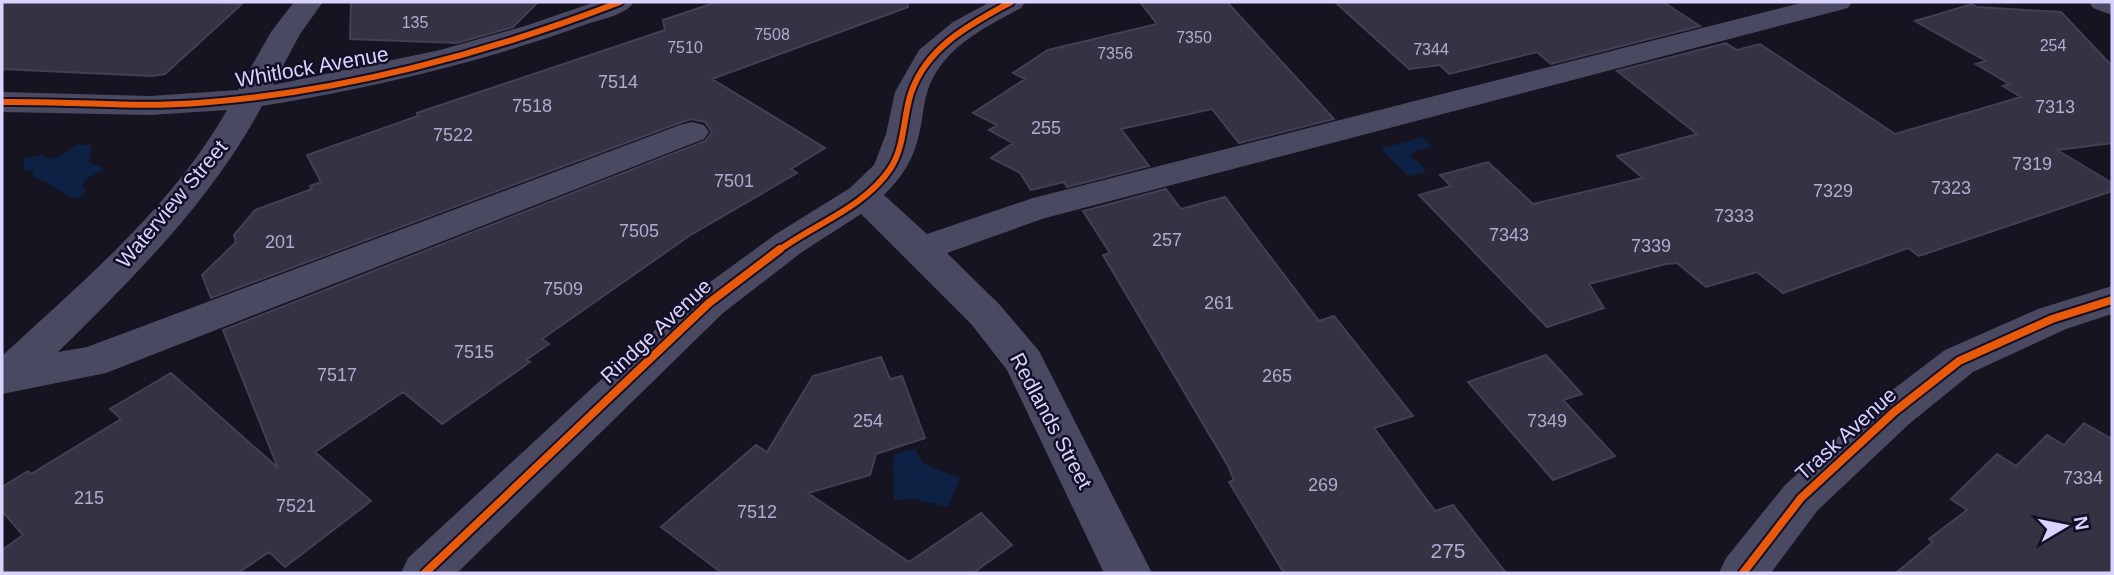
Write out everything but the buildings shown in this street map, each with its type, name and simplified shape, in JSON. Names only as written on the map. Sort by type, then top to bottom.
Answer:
[{"type":"street","name":"Waterview Street","points":[[5,378],[111,277],[178,204],[231,132],[286,32],[309,2]]},
{"type":"street","name":"Whitlock Avenue","points":[[2,102],[169,106],[251,97],[337,83],[462,54],[620,2]]},
{"type":"street","points":[[921,249],[1033,210],[1838,2]]},
{"type":"street","points":[[2104,2],[2112,6]]},
{"type":"street","name":"Rindge Avenue","points":[[425,573],[709,303],[789,243],[863,196],[890,169],[903,134],[911,92],[930,57],[964,28],[1002,3]]},
{"type":"street","points":[[5,378],[91,362],[692,132]]},
{"type":"street","name":"Redlands Street","points":[[863,196],[921,249],[986,315],[1024,362],[1128,573]]},
{"type":"street","name":"Trask Avenue","points":[[1743,573],[1801,498],[1894,412],[1959,361],[2052,319],[2112,300]]},
{"type":"water","points":[[1422,137],[1432,146],[1413,152],[1411,156],[1427,171],[1409,176],[1381,149]]},
{"type":"water","points":[[77,145],[92,145],[89,160],[103,170],[87,178],[81,186],[86,189],[83,195],[74,198],[34,177],[32,170],[23,171],[25,158],[45,154],[44,159],[54,158]]},
{"type":"water","points":[[915,449],[924,464],[960,478],[948,507],[916,499],[894,500],[893,455]]},
{"type":"cycle path","points":[[2,102],[171,105],[282,93],[391,71],[478,49],[564,23],[620,2]]},
{"type":"cycle path","points":[[425,573],[709,303],[789,243],[863,196],[890,169],[903,134],[911,92],[930,57],[963,28],[1011,2]]},
{"type":"cycle path","points":[[1743,573],[1801,498],[1894,412],[1959,361],[2052,319],[2112,300]]}]
